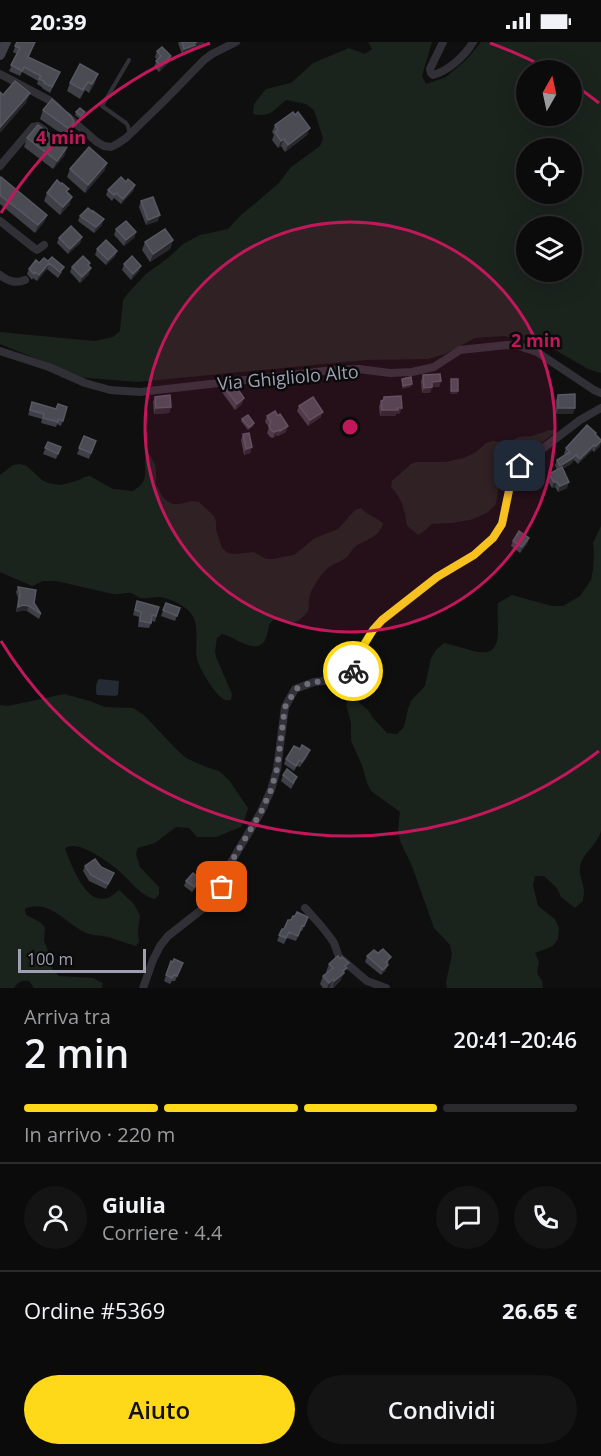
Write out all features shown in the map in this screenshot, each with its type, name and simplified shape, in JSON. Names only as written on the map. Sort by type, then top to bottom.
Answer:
[{"type":"street","points":[[0,55],[6,42]]},
{"type":"street","points":[[0,74],[49,100],[97,142],[111,147],[130,134],[204,60],[236,42]]},
{"type":"street","points":[[443,42],[430,69],[433,75],[446,69],[461,57],[469,50],[473,42]]},
{"type":"street","points":[[0,166],[33,128],[38,126],[48,132]]},
{"type":"street","points":[[0,221],[37,250],[44,245]]},
{"type":"street","points":[[0,275],[14,282],[25,280]]},
{"type":"street","name":"Via Ghigliolo Alto","points":[[0,351],[102,388],[140,392],[326,371],[360,369],[390,373],[412,372],[434,367],[460,350],[507,345],[537,352],[601,393]]},
{"type":"street","points":[[143,988],[160,946],[168,936],[210,903],[222,887],[230,864],[261,812],[277,769],[285,707],[296,689],[314,682],[345,679],[351,675],[362,648],[382,620],[437,577],[474,555],[493,538],[502,524],[511,481],[520,466],[580,420],[601,408]]},
{"type":"street","points":[[305,908],[336,946],[339,957],[367,981],[386,988]]},
{"type":"lane","points":[[129,60],[102,106],[126,123],[130,134]]},
{"type":"shaded area","points":[[368,42],[432,42],[422,76],[426,84],[446,77],[467,59],[481,42],[601,42],[601,373],[588,369],[545,344],[504,336],[475,338],[445,354],[428,359],[366,360],[138,382],[76,377],[0,344],[0,332],[94,341],[113,337],[120,331],[123,300],[146,274],[183,244],[200,235],[228,229],[279,183],[290,168],[320,146],[323,138],[314,110],[306,104],[286,100],[268,114],[253,114],[254,104],[266,89],[291,83],[313,63],[349,48],[365,54],[372,49]]},
{"type":"shaded area","points":[[550,430],[557,431],[505,471],[499,484],[496,504],[487,513],[470,520],[432,524],[418,535],[407,526],[402,505],[391,487],[392,481],[411,464],[445,462],[464,458],[476,452],[486,443],[513,440]]},
{"type":"shaded area","points":[[148,452],[155,464],[156,484],[162,496],[173,504],[199,502],[214,516],[222,548],[228,553],[254,552],[266,559],[294,555],[315,538],[338,529],[355,510],[361,508],[383,523],[376,535],[356,546],[347,557],[329,567],[322,574],[311,592],[308,610],[299,620],[289,623],[273,620],[266,638],[262,644],[257,646],[222,634],[217,638],[216,657],[232,694],[231,700],[225,700],[219,695],[204,674],[197,659],[195,621],[188,610],[178,603],[162,597],[140,598],[131,593],[113,594],[56,581],[43,581],[32,586],[0,572],[0,475],[13,465],[20,464],[27,466],[48,483],[61,485],[90,476],[113,489],[133,491],[144,479],[145,459]]},
{"type":"shaded area","points":[[601,526],[601,831],[581,863],[583,901],[575,908],[561,897],[557,888],[544,876],[535,876],[533,885],[538,906],[555,919],[559,928],[558,939],[553,946],[535,953],[539,962],[537,973],[543,988],[447,988],[446,982],[452,954],[450,945],[434,928],[412,866],[400,841],[398,830],[400,812],[371,791],[367,783],[351,741],[351,723],[346,704],[352,697],[368,710],[387,733],[397,734],[404,727],[411,701],[425,686],[431,658],[444,643],[481,652],[491,650],[497,641],[498,603],[512,595],[552,606],[563,606],[580,596],[591,580],[593,543]]},
{"type":"shaded area","points":[[99,679],[119,681],[118,695],[97,695],[96,687]]},
{"type":"shaded area","points":[[64,694],[105,707],[133,708],[144,715],[186,758],[219,771],[229,780],[248,808],[241,827],[216,837],[197,837],[189,828],[176,827],[155,843],[138,848],[136,854],[140,867],[159,887],[159,894],[155,899],[140,891],[118,870],[92,852],[77,846],[65,848],[80,882],[92,895],[99,899],[107,898],[119,890],[134,904],[140,916],[139,942],[136,946],[87,933],[49,909],[33,906],[25,909],[26,915],[45,927],[44,941],[49,953],[48,960],[54,972],[59,976],[93,978],[103,983],[102,988],[34,988],[27,981],[20,982],[14,988],[0,988],[0,705],[8,706]]},
{"type":"building","points":[[17,42],[35,42],[28,57],[60,72],[52,87],[39,79],[41,76],[24,67],[22,71],[11,65],[20,48],[15,46]]},
{"type":"building","points":[[182,42],[197,42],[184,49]]},
{"type":"building","points":[[162,47],[171,56],[161,66],[156,61],[161,56],[157,51]]},
{"type":"building","points":[[80,64],[98,74],[92,84],[88,82],[83,90],[70,83]]},
{"type":"building","points":[[15,81],[30,93],[0,127],[0,92],[3,95]]},
{"type":"building","points":[[52,99],[74,121],[69,129],[43,110]]},
{"type":"building","points":[[80,108],[85,112],[81,116],[76,112]]},
{"type":"building","points":[[293,112],[295,115],[298,112],[310,128],[288,145],[284,139],[281,141],[275,132],[278,130],[275,125]]},
{"type":"building","points":[[38,125],[67,147],[57,161],[27,138]]},
{"type":"building","points":[[89,147],[107,163],[88,185],[70,169]]},
{"type":"building","points":[[1,177],[47,215],[38,225],[0,195]]},
{"type":"building","points":[[121,177],[126,182],[128,179],[135,185],[123,199],[108,190]]},
{"type":"building","points":[[57,180],[69,189],[66,191],[72,197],[63,207],[47,193]]},
{"type":"building","points":[[153,197],[160,215],[148,220],[141,201]]},
{"type":"building","points":[[88,208],[104,219],[96,227],[80,216]]},
{"type":"building","points":[[126,221],[136,232],[126,240],[116,229]]},
{"type":"building","points":[[71,226],[82,237],[70,249],[59,238]]},
{"type":"building","points":[[165,229],[173,240],[153,254],[145,242]]},
{"type":"building","points":[[106,240],[117,251],[108,260],[97,249]]},
{"type":"building","points":[[83,256],[90,263],[88,265],[91,268],[82,277],[72,267]]},
{"type":"building","points":[[132,256],[141,266],[133,274],[124,264]]},
{"type":"building","points":[[52,257],[64,267],[60,272],[49,263],[39,275],[29,269],[36,260],[39,263],[44,258],[48,261]]},
{"type":"building","points":[[440,374],[441,381],[432,382],[432,387],[424,388],[423,375]]},
{"type":"building","points":[[411,377],[412,384],[403,386],[402,379]]},
{"type":"building","points":[[451,379],[458,379],[458,391],[451,391]]},
{"type":"building","points":[[233,382],[244,398],[237,404],[223,386]]},
{"type":"building","points":[[575,394],[575,408],[558,408],[558,395]]},
{"type":"building","points":[[170,395],[171,407],[156,408],[155,397]]},
{"type":"building","points":[[401,396],[402,408],[382,410],[381,401],[384,397]]},
{"type":"building","points":[[313,397],[323,412],[310,420],[299,406]]},
{"type":"building","points":[[32,402],[56,409],[58,404],[67,407],[63,421],[43,418],[44,414],[30,410]]},
{"type":"building","points":[[275,411],[278,416],[280,414],[288,426],[275,432],[269,427],[271,422],[267,416]]},
{"type":"building","points":[[248,415],[254,423],[249,427],[242,419]]},
{"type":"building","points":[[587,425],[601,441],[580,459],[576,455],[560,466],[557,460],[570,452],[566,448]]},
{"type":"building","points":[[249,433],[252,447],[246,449],[243,434]]},
{"type":"building","points":[[84,436],[96,441],[91,453],[79,448]]},
{"type":"building","points":[[48,442],[61,447],[58,454],[45,448]]},
{"type":"building","points":[[562,467],[569,482],[560,486],[549,474]]},
{"type":"building","points":[[519,531],[529,538],[522,547],[513,541]]},
{"type":"building","points":[[18,587],[36,590],[34,603],[41,614],[29,606],[18,607],[20,593]]},
{"type":"building","points":[[137,601],[159,607],[156,616],[152,615],[151,623],[140,621],[141,612],[135,610]]},
{"type":"building","points":[[166,603],[180,608],[177,616],[163,610]]},
{"type":"building","points":[[302,745],[310,750],[302,762],[299,760],[296,766],[286,759],[294,746],[300,749]]},
{"type":"building","points":[[287,769],[297,777],[293,783],[283,775]]},
{"type":"building","points":[[95,859],[101,867],[114,873],[108,884],[91,875],[85,866]]},
{"type":"building","points":[[202,872],[208,877],[202,885],[198,881],[194,887],[186,881],[193,873],[198,877]]},
{"type":"building","points":[[297,912],[308,917],[298,936],[289,932],[286,938],[279,935],[288,920],[291,920]]},
{"type":"building","points":[[383,949],[391,957],[383,970],[367,956],[374,950],[378,953]]},
{"type":"building","points":[[338,956],[349,963],[342,971],[344,973],[329,983],[323,976],[333,968],[329,964]]},
{"type":"building","points":[[174,959],[183,963],[177,976],[174,975],[172,978],[166,975]]},
{"type":"way so far","points":[[222,887],[230,864],[261,812],[271,790],[277,769],[285,707],[296,689],[314,682],[345,679],[353,671]]},
{"type":"route","points":[[353,671],[362,648],[382,620],[437,577],[474,555],[493,538],[502,524],[511,481],[520,466]]}]
